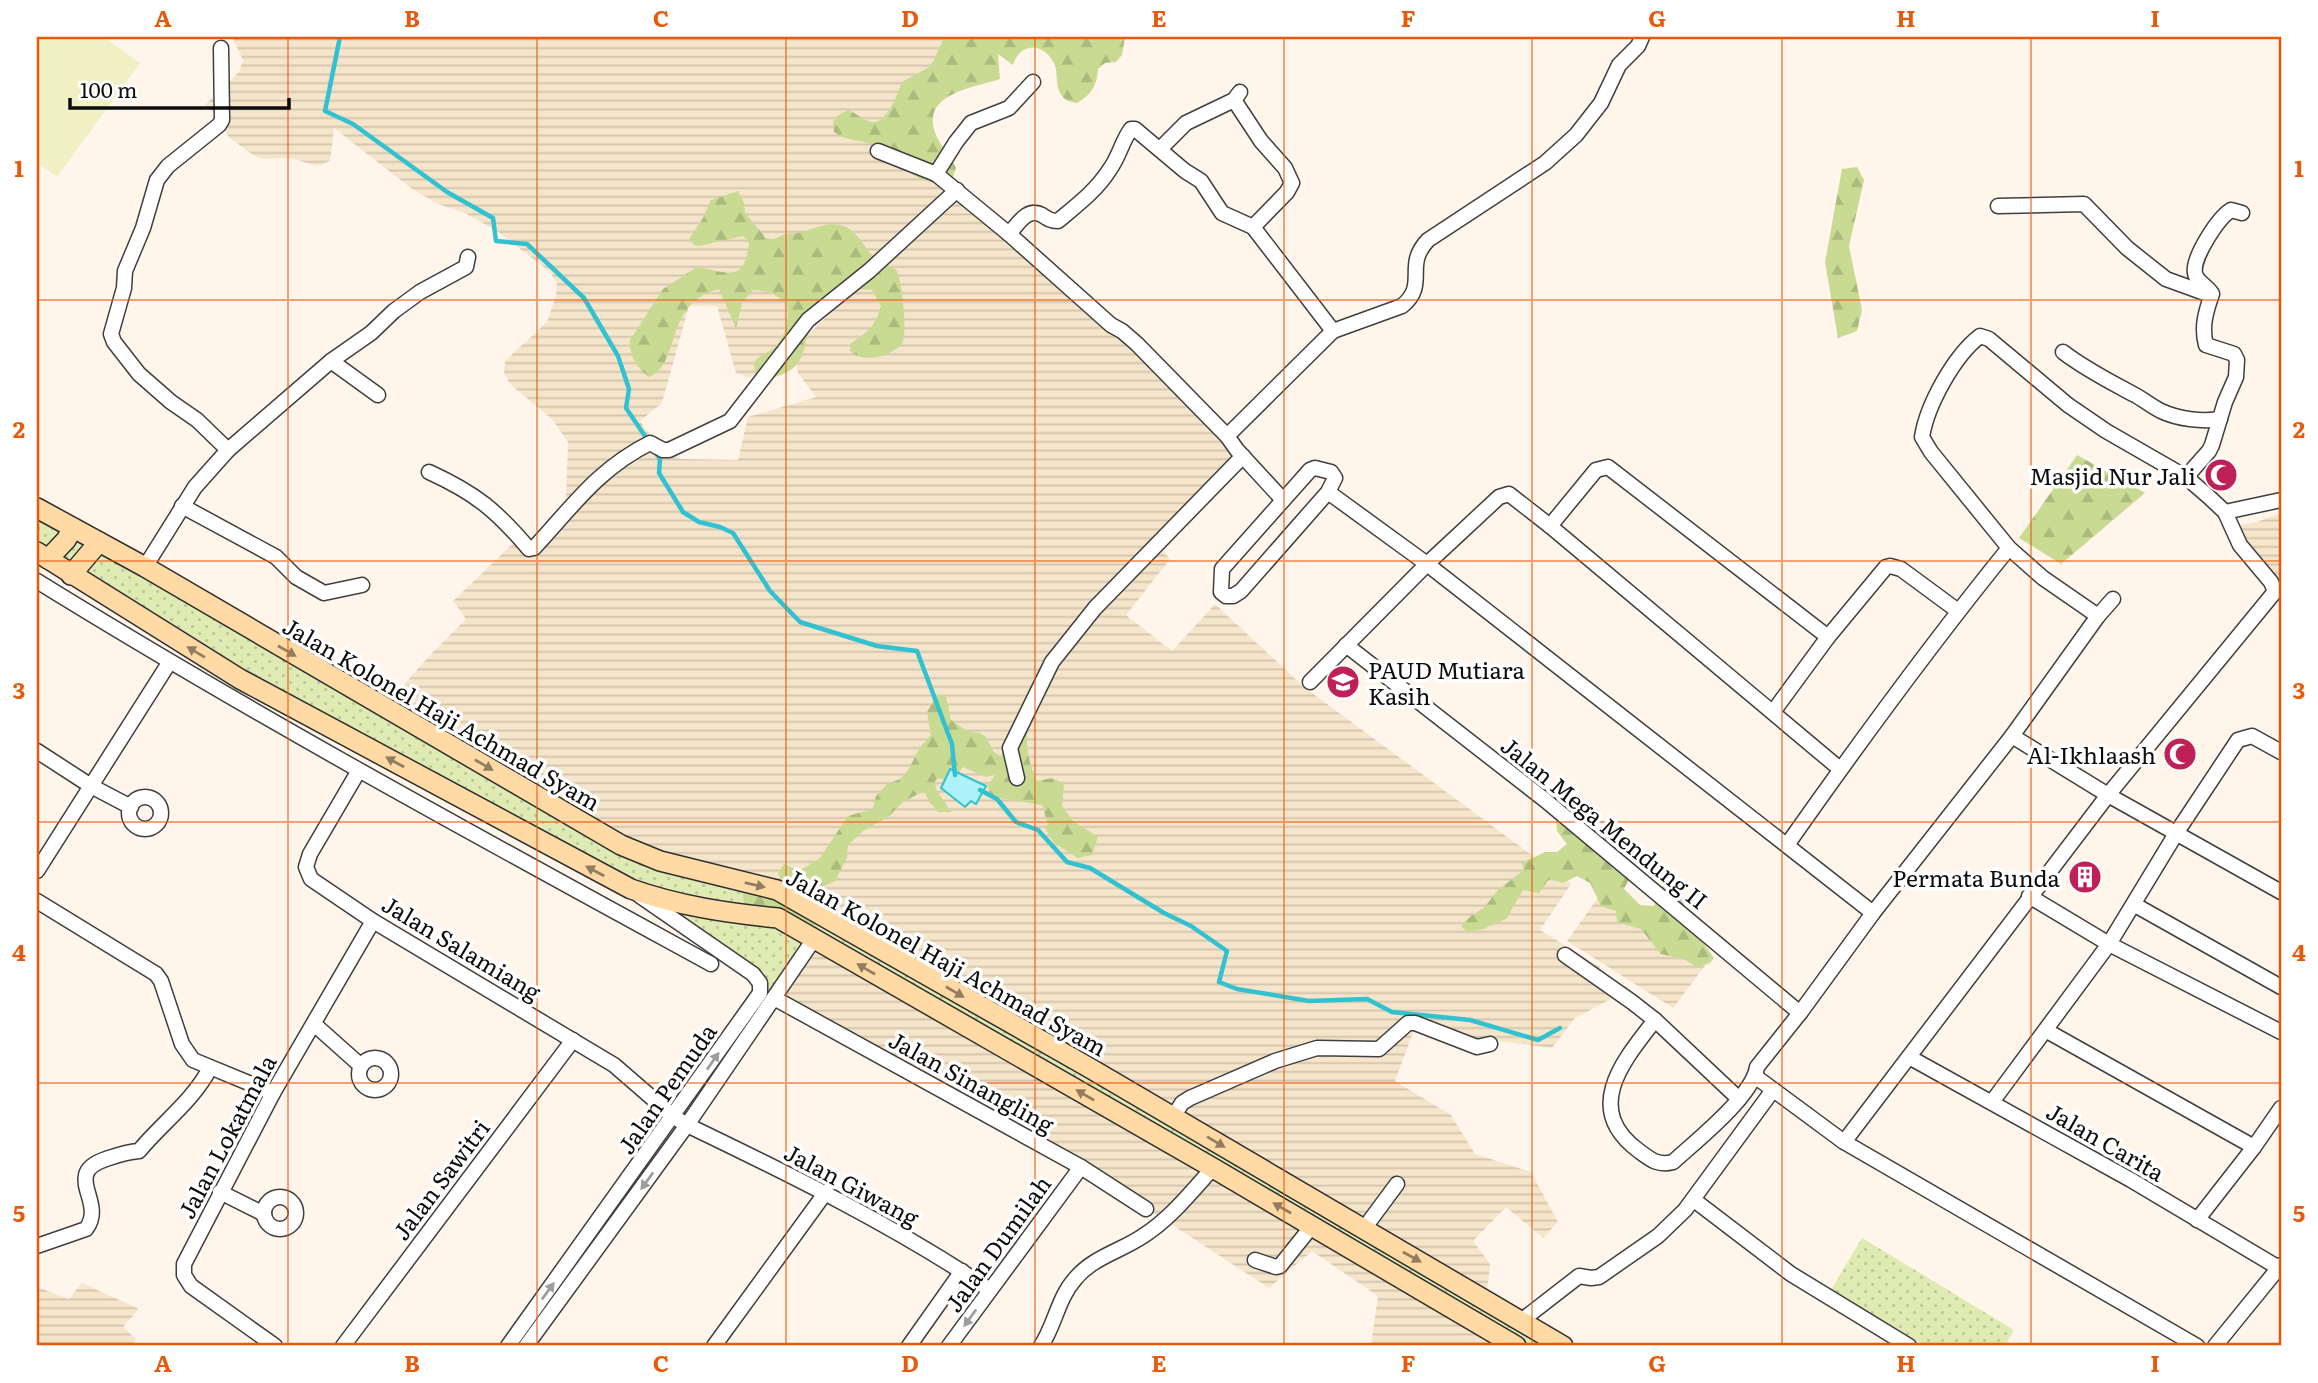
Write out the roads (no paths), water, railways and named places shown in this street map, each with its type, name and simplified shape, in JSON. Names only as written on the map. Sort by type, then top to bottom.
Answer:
[{"type":"main road","name":"Jalan Kolonel Haji Achmad Syam","points":[[37,508],[145,567],[621,845],[660,862],[777,890],[1451,1279],[1556,1344]]},
{"type":"main road","points":[[42,556],[66,540],[73,528]]},
{"type":"main road","points":[[71,575],[99,542]]},
{"type":"main road","name":"Jalan Kolonel Haji Achmad Syam","points":[[42,556],[240,678],[631,889],[710,911],[778,918],[1513,1344]]},
{"type":"main road","points":[[982,1035],[993,1013]]},
{"type":"street","points":[[1227,436],[1333,331],[1402,306],[1410,300],[1416,287],[1415,263],[1420,248],[1428,240],[1545,163],[1576,135],[1601,103],[1619,65],[1639,46],[1642,37]]},
{"type":"street","points":[[220,48],[222,120],[169,166],[157,180],[144,228],[125,271],[124,288],[111,334],[121,352],[139,374],[197,420],[228,450]]},
{"type":"street","points":[[936,174],[971,123],[979,118],[1003,112],[1017,102],[1033,82]]},
{"type":"street","points":[[1160,149],[1186,123],[1237,96],[1261,141],[1285,168],[1292,183],[1287,192],[1253,227]]},
{"type":"street","points":[[1010,234],[1026,215],[1037,213],[1058,221],[1084,200],[1109,172],[1131,129],[1137,129],[1150,144],[1201,181],[1222,213],[1253,227],[1333,331]]},
{"type":"street","points":[[878,150],[936,174],[1010,234],[1111,325],[1137,344],[1227,436],[1283,500]]},
{"type":"street","points":[[429,472],[464,488],[493,509],[531,550],[588,487],[628,454],[650,443],[663,450],[670,450],[730,421],[808,320],[869,271],[957,190]]},
{"type":"street","points":[[1998,206],[2084,204],[2127,248],[2166,279],[2211,296]]},
{"type":"street","points":[[2186,477],[2209,451],[2235,382],[2237,360],[2234,354],[2206,345],[2203,336],[2204,322],[2211,289],[2196,277],[2195,266],[2220,219],[2231,210],[2242,213]]},
{"type":"street","points":[[145,567],[195,487],[228,450],[331,361],[371,333],[394,311],[420,292],[467,267],[468,257]]},
{"type":"street","points":[[1844,1142],[2029,896],[2273,594],[2274,589],[2240,545],[2225,512],[2186,477],[2087,418],[1989,339],[1980,336],[1968,347],[1951,372],[1925,419],[1922,437],[1931,452],[2009,548],[2043,578],[2098,616]]},
{"type":"street","points":[[2063,352],[2088,370],[2162,411],[2178,417],[2210,421],[2220,419]]},
{"type":"street","points":[[331,361],[378,395]]},
{"type":"street","points":[[1017,778],[1010,748],[1052,662],[1096,608],[1242,456]]},
{"type":"street","points":[[1550,526],[1596,470],[1608,467],[1828,637]]},
{"type":"street","points":[[1315,468],[1331,471],[1335,478],[1328,492],[1241,591],[1226,597],[1221,592],[1222,569],[1310,470],[1315,468]]},
{"type":"street","points":[[1328,492],[1427,564],[1873,913]]},
{"type":"street","points":[[1310,682],[1427,564],[1499,497],[1505,495],[1514,497],[1550,526],[1840,769]]},
{"type":"street","points":[[2225,512],[2281,499]]},
{"type":"street","points":[[182,506],[276,557],[296,578],[324,593],[362,586]]},
{"type":"street","points":[[1787,845],[1958,611],[2009,548]]},
{"type":"street","points":[[1773,712],[1828,637],[1886,567],[1901,569],[1958,611]]},
{"type":"street","points":[[37,581],[169,663],[358,772],[711,964]]},
{"type":"street","points":[[1655,1020],[1626,1058],[1616,1076],[1610,1098],[1615,1123],[1629,1144],[1659,1164],[1673,1162],[1739,1099],[1755,1077],[1757,1067],[2012,736],[2113,599]]},
{"type":"street","name":"Jalan Mega Mendung II","points":[[1346,645],[1545,800],[1800,1013]]},
{"type":"street","points":[[37,872],[169,663]]},
{"type":"street","points":[[2012,736],[2108,795],[2281,892]]},
{"type":"street","points":[[1992,1102],[2109,944],[2177,832],[2238,740],[2252,736],[2281,752]]},
{"type":"street","points":[[37,751],[91,786],[131,807]]},
{"type":"street","name":"Jalan Salamiang","points":[[358,772],[310,854],[306,867],[311,879],[373,921],[614,1065],[687,1125]]},
{"type":"street","name":"Jalan Pemuda","points":[[508,1346],[760,993],[760,983],[754,974],[631,889]]},
{"type":"street","points":[[2029,896],[2109,944],[2281,1032]]},
{"type":"street","points":[[37,901],[156,974],[161,981],[182,1044],[193,1060],[273,1093]]},
{"type":"street","points":[[2135,905],[2281,987]]},
{"type":"street","name":"Jalan Lokatmala","points":[[275,1346],[191,1286],[184,1275],[184,1264],[273,1093],[373,921]]},
{"type":"street","name":"Jalan Pemuda","points":[[526,1346],[687,1125],[814,939]]},
{"type":"street","points":[[1565,955],[1655,1020],[1739,1099]]},
{"type":"street","name":"Jalan Sinangling","points":[[774,998],[1081,1167],[1146,1209]]},
{"type":"street","points":[[1173,1117],[1182,1103],[1190,1098],[1275,1060],[1317,1048],[1379,1049],[1408,1023],[1447,1034],[1477,1047],[1490,1044]]},
{"type":"street","points":[[314,1024],[360,1065]]},
{"type":"street","points":[[2047,1031],[2254,1147]]},
{"type":"street","name":"Jalan Sawitri","points":[[343,1346],[573,1040]]},
{"type":"street","name":"Jalan Carita","points":[[1909,1057],[2280,1266]]},
{"type":"street","points":[[37,1246],[86,1229],[92,1213],[85,1178],[89,1168],[93,1163],[123,1152],[139,1151],[186,1101],[209,1068]]},
{"type":"street","points":[[1755,1077],[1844,1142],[2197,1346]]},
{"type":"street","points":[[1521,1321],[1578,1276],[1599,1276],[1658,1236],[1694,1200],[1773,1090]]},
{"type":"street","points":[[2197,1220],[2281,1108]]},
{"type":"street","name":"Jalan Giwang","points":[[687,1125],[826,1192],[990,1290]]},
{"type":"street","name":"Jalan Dumilah","points":[[949,1346],[1081,1167]]},
{"type":"street","points":[[1041,1346],[1063,1296],[1076,1276],[1098,1259],[1122,1249],[1165,1220],[1213,1168]]},
{"type":"street","points":[[1363,1230],[1397,1184]]},
{"type":"street","points":[[220,1192],[264,1214]]},
{"type":"street","points":[[714,1346],[826,1192]]},
{"type":"street","points":[[1694,1200],[1791,1274],[1909,1346]]},
{"type":"street","points":[[1255,1260],[1280,1266],[1312,1226]]},
{"type":"street","points":[[2215,1346],[2280,1266]]},
{"type":"street","name":"Jalan Dumilah","points":[[909,1346],[962,1271]]},
{"type":"water","points":[[950,769],[986,786],[976,804],[971,801],[965,807],[941,788]]},
{"type":"waterway","points":[[340,37],[325,111],[353,124],[447,192],[493,218],[496,241],[527,244],[584,298],[618,356],[629,389],[626,408],[649,442]]},
{"type":"waterway","points":[[655,452],[660,459],[659,473],[683,512],[699,522],[733,533],[770,591],[800,622],[877,646],[917,651],[952,744],[955,775]]},
{"type":"waterway","points":[[980,790],[997,799],[1016,822],[1038,830],[1067,862],[1090,868],[1164,913],[1191,926],[1227,951],[1219,982],[1237,989],[1309,1001],[1367,999],[1392,1012],[1470,1020],[1538,1040],[1560,1028]]},
{"type":"place","name":"Masjid Nur Jali","points":[[2221,475]]},
{"type":"place","name":"PAUD Mutiara Kasih","points":[[1343,682]]},
{"type":"place","name":"Al-Ikhlaash","points":[[2180,754]]},
{"type":"place","name":"Permata Bunda","points":[[2085,877]]}]
